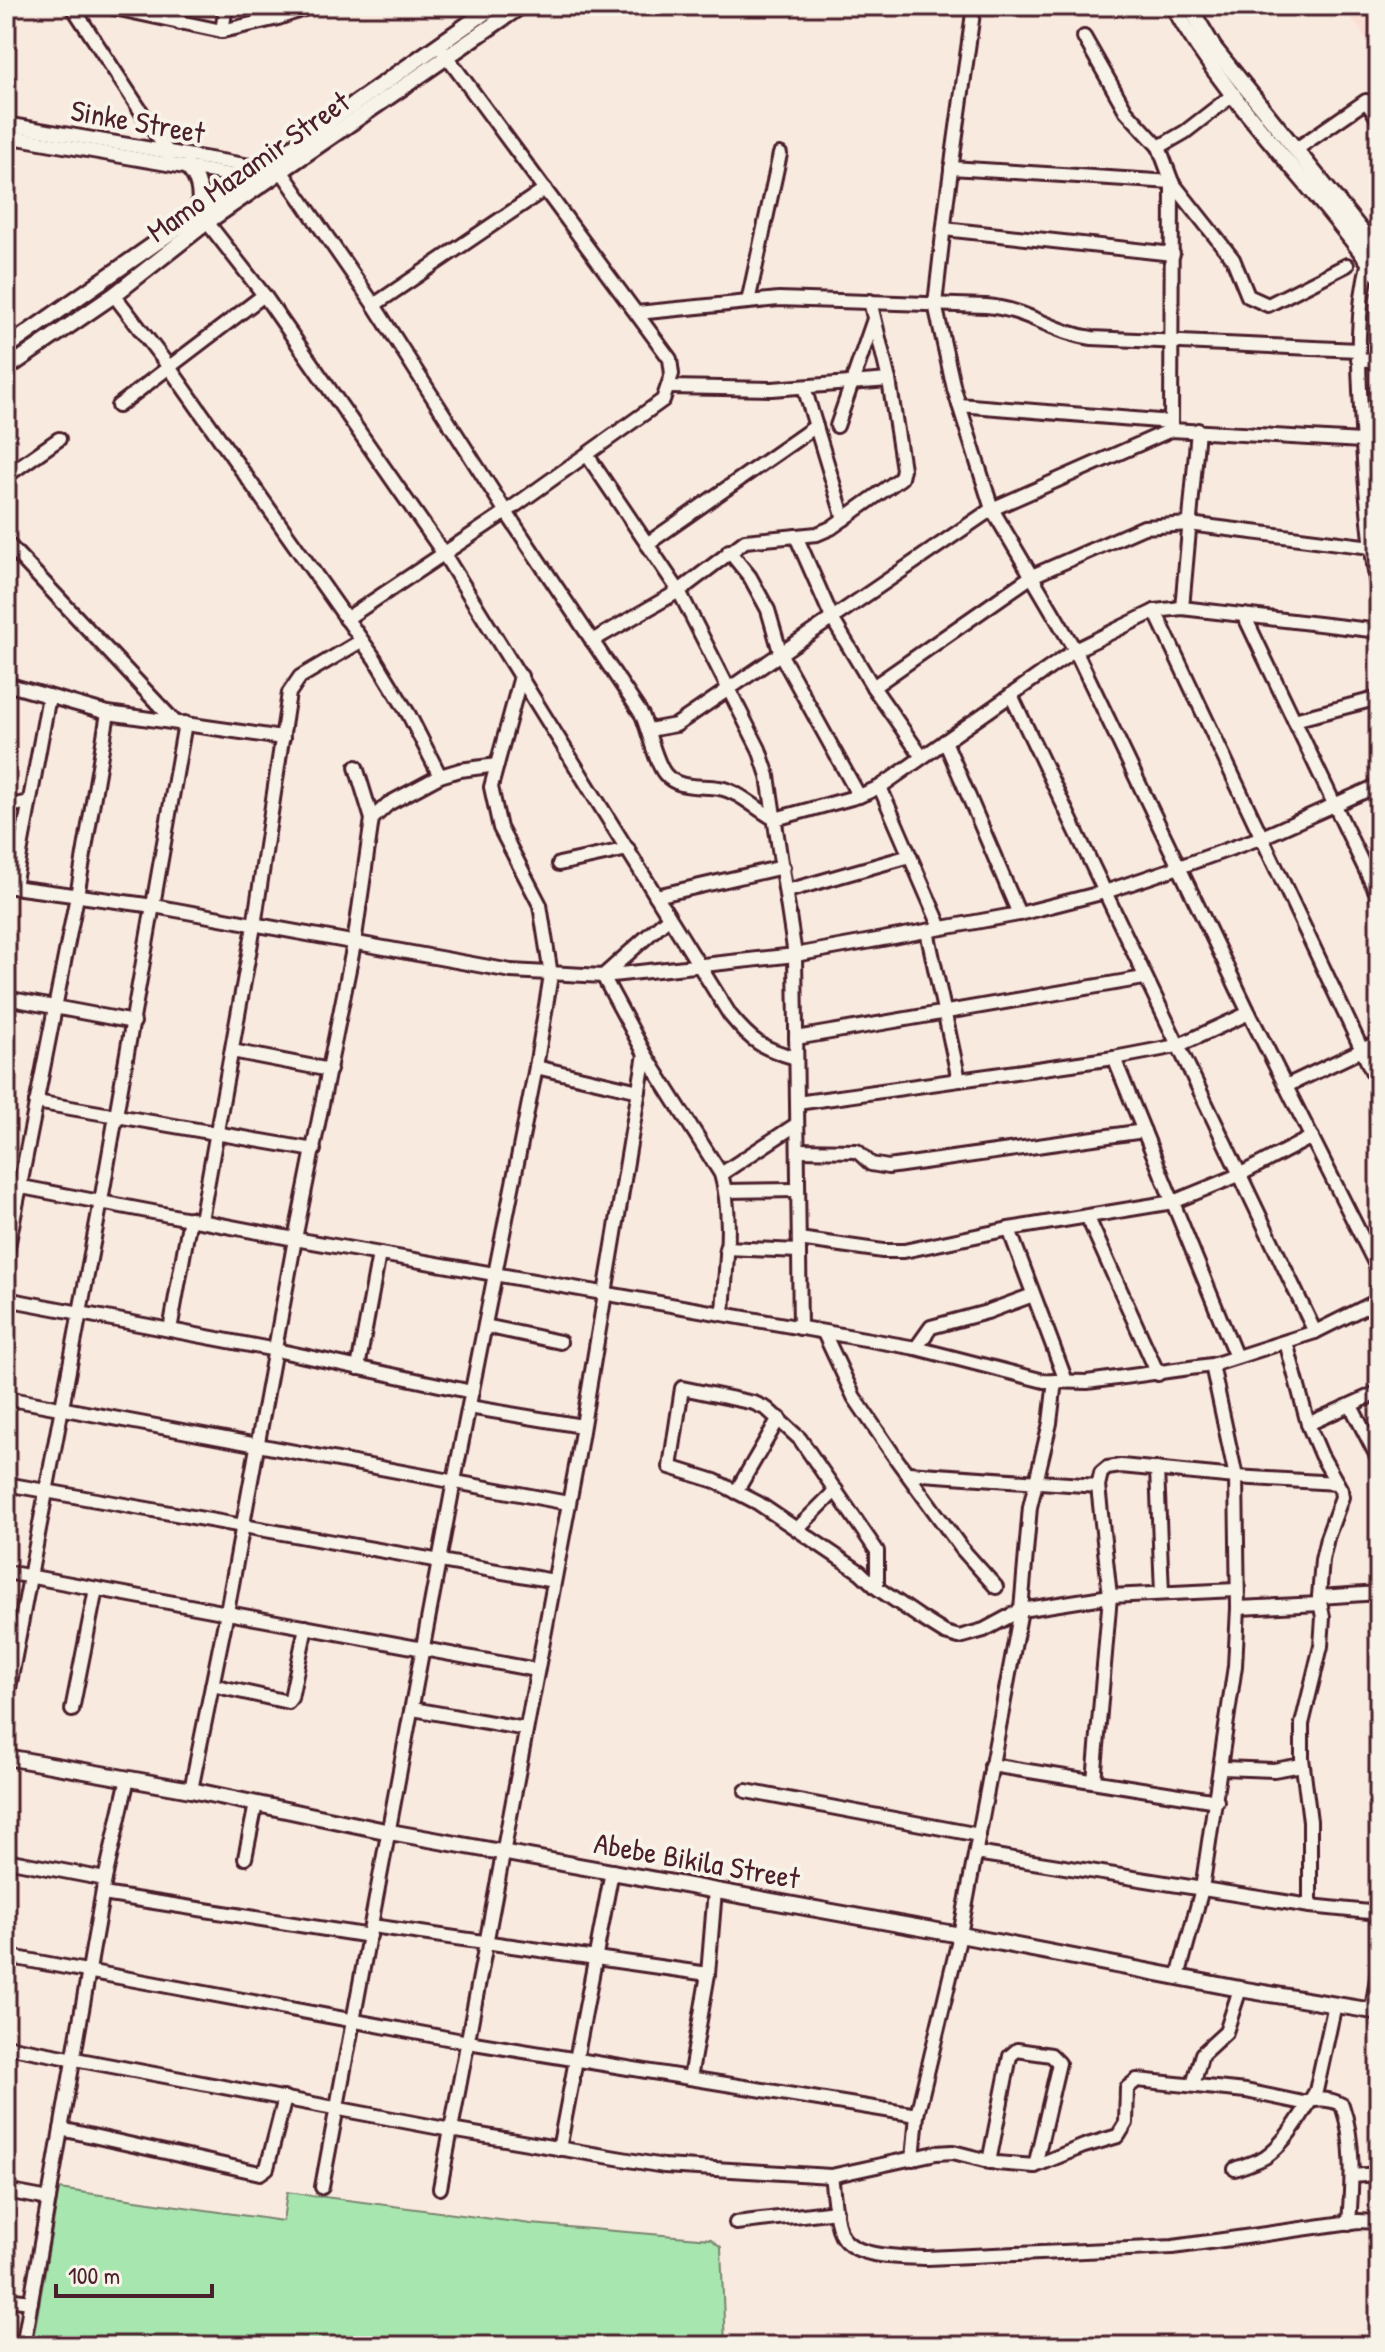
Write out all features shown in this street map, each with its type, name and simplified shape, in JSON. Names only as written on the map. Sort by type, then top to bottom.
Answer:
[{"type":"main road","name":"Mamo Mazamir Street","points":[[271,173],[438,44],[494,6]]},
{"type":"main road","name":"Mamo Mazamir Street","points":[[6,348],[521,6]]},
{"type":"main road","points":[[1173,6],[1203,54],[1234,94],[1374,257]]},
{"type":"main road","points":[[1189,6],[1214,48],[1374,257],[1379,276]]},
{"type":"main road","points":[[176,161],[198,183],[203,216]]},
{"type":"main road","name":"Mamo Mazamir Street","points":[[6,369],[114,295],[203,216]]},
{"type":"main road","name":"Abebe Bikila Street","points":[[6,1757],[191,1790],[390,1832],[1240,1989],[1376,2011]]},
{"type":"street","points":[[72,6],[176,161]]},
{"type":"street","points":[[105,6],[222,31],[278,18],[312,6]]},
{"type":"street","points":[[169,6],[180,23]]},
{"type":"street","points":[[222,31],[226,6]]},
{"type":"street","points":[[974,6],[935,304],[959,405],[992,509],[1075,650],[1249,1013],[1379,1271]]},
{"type":"street","points":[[1084,37],[1126,111],[1159,147],[1172,182],[1233,259],[1248,296],[1268,305],[1347,265]]},
{"type":"street","points":[[346,619],[587,455],[663,400],[670,387],[670,359],[438,44]]},
{"type":"street","points":[[1159,147],[1185,132],[1234,94]]},
{"type":"street","points":[[1295,150],[1366,101],[1379,120]]},
{"type":"street","points":[[6,200],[7,133]]},
{"type":"street","name":"Sinke Street","points":[[7,133],[271,173]]},
{"type":"street","points":[[748,302],[780,154]]},
{"type":"street","name":"Sinke Street","points":[[176,161],[252,183]]},
{"type":"street","points":[[951,168],[1172,182]]},
{"type":"street","points":[[271,173],[374,305],[506,512],[642,715],[659,763],[667,777],[677,783],[722,788],[775,819],[859,796],[880,787],[1075,650],[1155,611],[1182,608],[1379,631]]},
{"type":"street","points":[[1171,426],[1172,182]]},
{"type":"street","points":[[374,305],[545,189]]},
{"type":"street","points":[[203,216],[264,295],[444,554],[699,967],[748,1037],[766,1049],[796,1058]]},
{"type":"street","points":[[944,229],[1173,254]]},
{"type":"street","points":[[1374,257],[1358,314],[1358,355],[1362,441],[1379,600]]},
{"type":"street","points":[[114,295],[169,367],[393,686],[440,776]]},
{"type":"street","points":[[118,406],[264,295]]},
{"type":"street","points":[[637,313],[779,299],[1004,307],[1081,337],[1358,355],[1379,361]]},
{"type":"street","points":[[592,641],[679,591],[745,541],[817,534],[844,519],[901,478],[903,469],[889,380],[870,301]]},
{"type":"street","points":[[837,426],[874,319]]},
{"type":"street","points":[[670,387],[772,389],[889,380]]},
{"type":"street","points":[[804,387],[844,519]]},
{"type":"street","points":[[959,405],[1198,430],[1362,441]]},
{"type":"street","points":[[647,544],[816,426]]},
{"type":"street","points":[[649,730],[676,725],[992,509],[1171,426]]},
{"type":"street","points":[[1182,608],[1198,430]]},
{"type":"street","points":[[6,476],[59,439]]},
{"type":"street","points":[[587,455],[679,591],[765,762],[795,955],[800,1328]]},
{"type":"street","points":[[873,687],[1032,576],[1144,527],[1189,524],[1375,547]]},
{"type":"street","points":[[796,536],[833,620],[873,687],[922,757]]},
{"type":"street","points":[[6,542],[180,722]]},
{"type":"street","points":[[729,551],[750,577],[768,610],[781,655],[859,796]]},
{"type":"street","points":[[1155,611],[1379,1086]]},
{"type":"street","points":[[1244,615],[1334,804],[1376,884],[1379,898]]},
{"type":"street","points":[[170,1330],[217,1133],[254,926],[289,693],[300,677],[361,641]]},
{"type":"street","points":[[322,2187],[551,975],[540,905],[500,828],[491,787],[521,676]]},
{"type":"street","points":[[6,684],[108,713],[283,738]]},
{"type":"street","points":[[1011,695],[1315,1332]]},
{"type":"street","points":[[49,696],[10,886],[154,906],[354,944],[551,975],[603,976],[795,955],[1019,914],[1105,892],[1260,838],[1379,785]]},
{"type":"street","points":[[1294,720],[1379,698]]},
{"type":"street","points":[[6,1257],[13,1185],[36,1102],[77,896],[108,713]]},
{"type":"street","points":[[6,1704],[134,1022],[180,722]]},
{"type":"street","points":[[945,741],[1019,914]]},
{"type":"street","points":[[372,819],[388,804],[440,776],[497,765]]},
{"type":"street","points":[[191,1790],[354,944],[372,819],[356,767]]},
{"type":"street","points":[[880,787],[910,856],[934,930],[959,1080]]},
{"type":"street","points":[[6,807],[29,802]]},
{"type":"street","points":[[559,864],[628,849]]},
{"type":"street","points":[[787,891],[910,856]]},
{"type":"street","points":[[656,896],[783,867]]},
{"type":"street","points":[[603,976],[669,917]]},
{"type":"street","points":[[603,976],[645,1054],[721,1174],[726,1191],[723,1314]]},
{"type":"street","points":[[796,1038],[1144,978]]},
{"type":"street","points":[[6,998],[134,1022]]},
{"type":"street","points":[[797,1103],[1114,1058],[1177,1046],[1249,1013]]},
{"type":"street","points":[[1286,1086],[1379,1042]]},
{"type":"street","points":[[232,1051],[330,1070]]},
{"type":"street","points":[[440,2188],[607,1294],[645,1054]]},
{"type":"street","points":[[1114,1058],[1236,1357]]},
{"type":"street","points":[[536,1067],[639,1091]]},
{"type":"street","points":[[36,1102],[314,1150]]},
{"type":"street","points":[[721,1174],[797,1124]]},
{"type":"street","points":[[798,1150],[857,1151],[871,1164],[888,1167],[1144,1131]]},
{"type":"street","points":[[726,1248],[799,1245],[904,1251],[1009,1229],[1173,1202],[1239,1175],[1312,1137]]},
{"type":"street","points":[[13,1185],[295,1239],[916,1348],[1044,1381],[1087,1382],[1212,1365],[1315,1332],[1379,1300]]},
{"type":"street","points":[[726,1191],[798,1190]]},
{"type":"street","points":[[1088,1218],[1158,1374]]},
{"type":"street","points":[[913,2159],[917,2115],[960,1935],[1021,1610],[1030,1507],[1060,1381],[1009,1229]]},
{"type":"street","points":[[358,1368],[379,1254]]},
{"type":"street","points":[[916,1348],[931,1327],[987,1312],[1033,1295]]},
{"type":"street","points":[[6,1299],[276,1350],[472,1392]]},
{"type":"street","points":[[485,1326],[560,1342]]},
{"type":"street","points":[[824,1333],[854,1397],[962,1549],[996,1587]]},
{"type":"street","points":[[1286,1342],[1308,1424],[1342,1497],[1327,1538],[1320,1601],[1323,1617],[1321,1646],[1302,1724],[1302,1765],[1310,1821],[1310,1906]]},
{"type":"street","points":[[1178,1977],[1202,1889],[1235,1666],[1238,1608],[1236,1477],[1212,1365]]},
{"type":"street","points":[[877,1588],[877,1551],[800,1439],[779,1418],[754,1403],[682,1388],[670,1467],[715,1481],[736,1492],[797,1529],[860,1572],[877,1588],[945,1633],[959,1637],[984,1630],[1021,1610],[1110,1596],[1236,1590]]},
{"type":"street","points":[[1308,1424],[1379,1392]]},
{"type":"street","points":[[6,1398],[568,1503]]},
{"type":"street","points":[[1351,1406],[1379,1460]]},
{"type":"street","points":[[469,1407],[582,1426]]},
{"type":"street","points":[[736,1492],[779,1418]]},
{"type":"street","points":[[1094,1781],[1110,1596],[1098,1486],[1101,1473],[1107,1468],[1121,1466],[1337,1483]]},
{"type":"street","points":[[1157,1469],[1162,1593]]},
{"type":"street","points":[[908,1473],[1098,1486]]},
{"type":"street","points":[[6,1484],[554,1581]]},
{"type":"street","points":[[797,1529],[836,1490]]},
{"type":"street","points":[[6,1572],[537,1670]]},
{"type":"street","points":[[72,1710],[96,1589]]},
{"type":"street","points":[[1238,1608],[1379,1593]]},
{"type":"street","points":[[212,1685],[288,1702],[306,1627]]},
{"type":"street","points":[[413,1709],[526,1729]]},
{"type":"street","points":[[991,1765],[1217,1801]]},
{"type":"street","points":[[1222,1768],[1274,1770],[1302,1765]]},
{"type":"street","points":[[23,2346],[105,1879],[128,1778]]},
{"type":"street","points":[[746,1791],[979,1835]]},
{"type":"street","points":[[245,1858],[256,1804]]},
{"type":"street","points":[[976,1853],[1310,1906],[1378,1912],[1379,1877]]},
{"type":"street","points":[[6,1860],[105,1879]]},
{"type":"street","points":[[559,2149],[612,1871]]},
{"type":"street","points":[[690,2078],[708,1974],[715,1890]]},
{"type":"street","points":[[103,1894],[708,1974]]},
{"type":"street","points":[[6,1956],[468,2042],[917,2115]]},
{"type":"street","points":[[1376,2011],[1379,1965]]},
{"type":"street","points":[[1193,2085],[1202,2054],[1226,2032],[1240,1989]]},
{"type":"street","points":[[1235,2169],[1264,2157],[1279,2145],[1311,2100],[1316,2091],[1335,2004]]},
{"type":"street","points":[[6,2046],[451,2130],[664,2166],[831,2176],[953,2152],[989,2162],[1035,2166],[1118,2136],[1126,2123],[1127,2088],[1137,2080],[1246,2091],[1303,2103],[1311,2100],[1335,2101],[1342,2105],[1347,2119],[1352,2176],[1349,2223]]},
{"type":"street","points":[[989,2162],[1010,2056],[1017,2050],[1051,2055],[1059,2063],[1035,2166]]},
{"type":"street","points":[[61,2129],[260,2173],[267,2168],[285,2098]]},
{"type":"street","points":[[1352,2176],[1379,2174]]},
{"type":"street","points":[[831,2176],[841,2235],[848,2244],[861,2251],[890,2256],[927,2258],[1173,2247],[1349,2223],[1379,2222]]},
{"type":"street","points":[[6,2191],[49,2199]]},
{"type":"street","points":[[736,2223],[836,2211]]},
{"type":"street","points":[[6,2299],[31,2302]]},
{"type":"shaded area","points":[[1343,6],[1379,6],[1379,57]]},
{"type":"green space","points":[[59,2189],[283,2221],[287,2192],[531,2224],[711,2239],[721,2247],[725,2346],[32,2346]]}]
